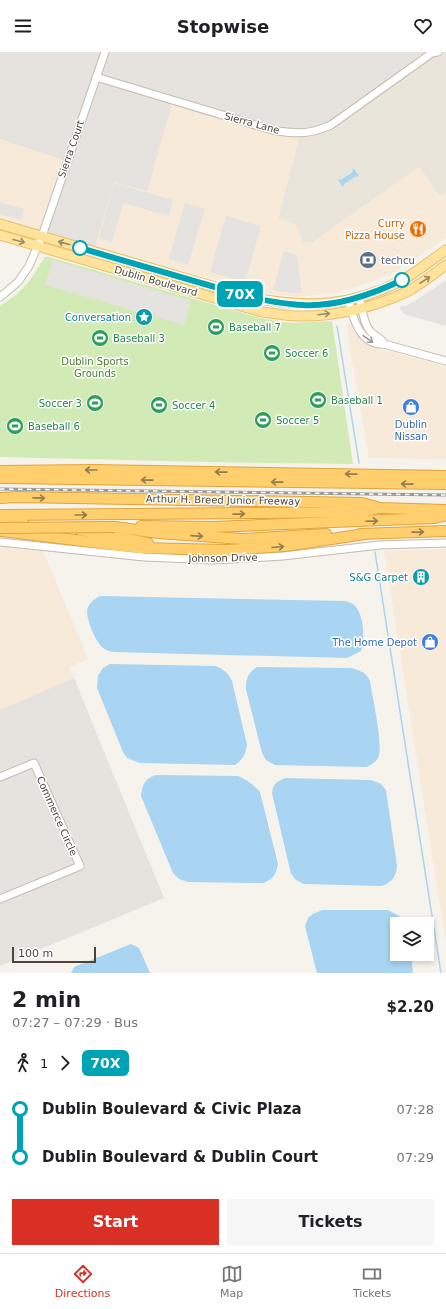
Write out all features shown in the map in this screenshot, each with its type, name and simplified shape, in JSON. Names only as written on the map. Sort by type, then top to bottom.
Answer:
[{"type":"highway","points":[[0,471],[92,470],[446,476]]},
{"type":"highway","points":[[0,478],[446,484]]},
{"type":"highway","name":"Arthur H. Breed Junior Freeway","points":[[0,498],[362,502],[380,508],[446,510]]},
{"type":"highway","points":[[0,515],[362,512],[380,508]]},
{"type":"highway","points":[[158,530],[415,519],[446,516]]},
{"type":"highway","points":[[0,522],[90,532],[169,548]]},
{"type":"highway","points":[[0,528],[115,527],[242,539],[446,531]]},
{"type":"highway","points":[[0,531],[140,548],[228,550],[292,545],[366,534]]},
{"type":"main road","name":"Dublin Boulevard","points":[[0,224],[239,294],[277,303],[303,305],[328,304],[348,300],[380,290],[402,280],[446,250]]},
{"type":"main road","name":"Dublin Boulevard","points":[[0,235],[262,312],[286,315],[315,316],[362,308],[403,293],[446,265]]},
{"type":"main road","points":[[197,293],[201,289],[234,299],[239,294]]},
{"type":"street","name":"Sierra Court","points":[[0,297],[18,282],[29,266],[38,246],[105,52]]},
{"type":"street","name":"Sierra Lane","points":[[96,77],[272,130],[300,133],[320,130],[331,125],[432,53],[438,52]]},
{"type":"street","points":[[359,297],[364,317],[370,331],[382,339],[384,344]]},
{"type":"street","points":[[348,300],[353,319],[360,332],[370,341],[446,362]]},
{"type":"street","name":"Johnson Drive","points":[[0,542],[144,557],[214,560],[283,556],[380,545],[446,543]]},
{"type":"street","name":"Commerce Circle","points":[[0,777],[34,763],[80,866],[0,899]]},
{"type":"shaded area","points":[[0,52],[438,52],[331,125],[289,133],[173,100],[147,191],[114,182],[94,251],[42,236],[67,161],[0,139]]},
{"type":"shaded area","points":[[438,52],[446,52],[446,192],[440,196],[419,167],[313,242],[303,242],[278,219],[300,133]]},
{"type":"shaded area","points":[[173,100],[300,133],[278,218],[296,224],[303,242],[313,242],[419,167],[440,196],[446,192],[446,238],[392,274],[337,293],[299,297],[269,294],[164,266],[94,251],[114,182],[147,190]]},
{"type":"shaded area","points":[[0,139],[67,161],[42,236],[0,224]]},
{"type":"shaded area","points":[[114,183],[173,200],[169,216],[123,203],[112,242],[99,238]]},
{"type":"shaded area","points":[[0,202],[24,209],[21,220],[0,214]]},
{"type":"shaded area","points":[[185,203],[205,209],[188,265],[169,259]]},
{"type":"shaded area","points":[[226,216],[261,226],[245,282],[210,272]]},
{"type":"shaded area","points":[[284,251],[297,255],[302,293],[273,290]]},
{"type":"shaded area","points":[[53,260],[191,301],[184,325],[45,285]]},
{"type":"shaded area","points":[[446,280],[446,326],[404,314],[399,307],[408,305]]},
{"type":"shaded area","name":"Dublin Nissan","points":[[347,323],[352,323],[369,346],[446,366],[446,459],[369,458]]},
{"type":"shaded area","points":[[0,547],[43,551],[88,659],[69,667],[74,678],[0,710]]},
{"type":"shaded area","points":[[446,549],[446,943],[384,551]]},
{"type":"shaded area","points":[[74,678],[164,898],[0,966],[0,710]]},
{"type":"green space","name":"Dublin Sports Grounds","points":[[45,257],[260,318],[291,323],[332,321],[353,464],[0,457],[0,306],[17,294],[28,283]]},
{"type":"water","points":[[354,169],[359,176],[356,176],[344,184],[343,187],[338,180],[341,180],[353,172],[352,170]]},
{"type":"water","points":[[100,596],[345,601],[352,603],[355,606],[361,617],[363,635],[361,651],[347,658],[113,652],[104,649],[99,644],[93,634],[89,622],[87,611],[88,607]]},
{"type":"water","points":[[110,664],[215,666],[223,670],[232,681],[247,745],[242,759],[235,765],[140,763],[127,758],[123,752],[97,688],[98,676],[103,668]]},
{"type":"water","points":[[257,667],[351,668],[365,674],[370,681],[379,732],[380,743],[377,760],[373,764],[366,767],[275,765],[266,760],[262,753],[246,689],[248,676],[251,671]]},
{"type":"water","points":[[156,775],[238,776],[252,784],[260,792],[278,864],[274,876],[263,883],[188,882],[179,879],[173,873],[141,796],[142,788],[145,782],[149,778]]},
{"type":"water","points":[[285,778],[370,780],[380,783],[386,790],[397,866],[395,876],[382,886],[304,884],[296,880],[291,874],[272,793],[273,787],[276,783]]},
{"type":"water","points":[[322,910],[388,910],[399,916],[400,917],[390,917],[390,961],[412,961],[413,973],[317,973],[305,926],[308,918]]},
{"type":"water","points":[[131,944],[139,948],[150,973],[71,973],[74,967]]},
{"type":"waterway","points":[[337,326],[359,463]]},
{"type":"waterway","points":[[375,552],[441,973]]},
{"type":"railway","points":[[0,489],[446,495]]},
{"type":"bus line","name":"70X","points":[[80,248],[253,298],[280,303],[303,305],[328,304],[365,296],[402,280]]},
{"type":"place","name":"Curry Pizza House","points":[[418,229]]},
{"type":"place","name":"techcu","points":[[368,260]]},
{"type":"place","name":"Conversation","points":[[144,317]]},
{"type":"place","name":"Baseball 7","points":[[216,327]]},
{"type":"place","name":"Baseball 3","points":[[100,338]]},
{"type":"place","name":"Soccer 6","points":[[272,353]]},
{"type":"place","name":"Baseball 1","points":[[318,400]]},
{"type":"place","name":"Soccer 3","points":[[95,403]]},
{"type":"place","name":"Soccer 4","points":[[159,405]]},
{"type":"place","name":"Dublin Nissan","points":[[411,407]]},
{"type":"place","name":"Soccer 5","points":[[263,420]]},
{"type":"place","name":"Baseball 6","points":[[15,426]]},
{"type":"place","name":"S&G Carpet","points":[[421,577]]},
{"type":"place","name":"The Home Depot","points":[[430,642]]}]
